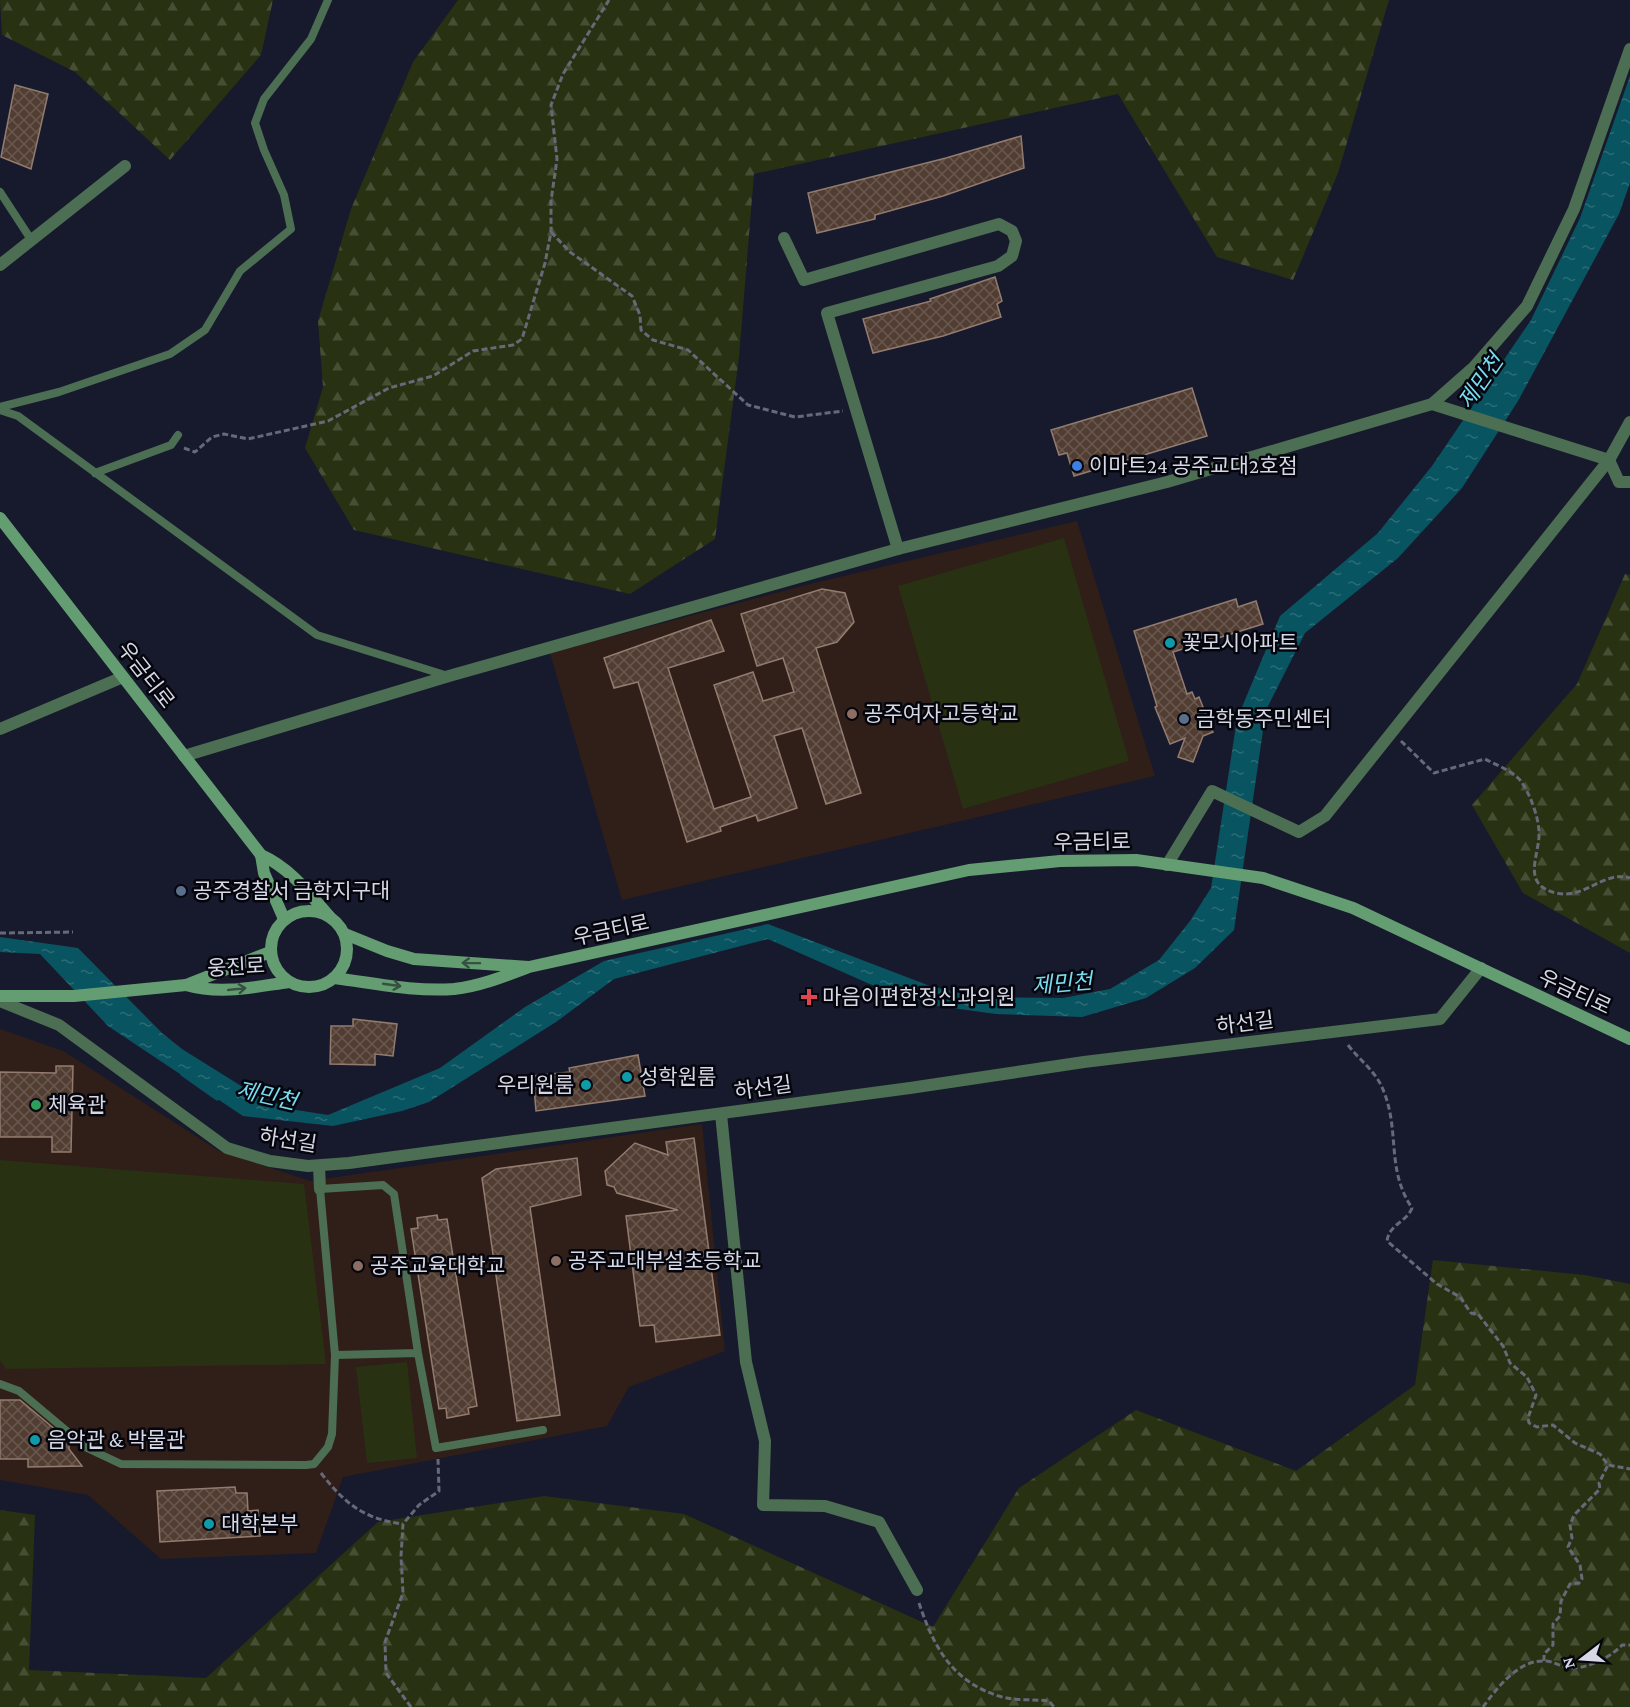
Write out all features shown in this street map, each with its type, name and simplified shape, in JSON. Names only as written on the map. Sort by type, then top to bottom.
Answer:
[{"type":"main road","name":"우금티로","points":[[0,518],[261,855],[264,873],[284,919]]},
{"type":"main road","name":"우금티로","points":[[261,855],[275,861],[296,878],[329,916]]},
{"type":"main road","name":"우금티로","points":[[334,978],[419,989],[455,988],[491,981],[529,967],[969,870],[1060,861],[1136,860],[1201,867],[1263,878],[1353,908],[1630,1039]]},
{"type":"main road","points":[[306,910],[329,916],[345,934],[346,958],[334,978],[312,988],[289,982],[276,969],[270,952],[271,940],[284,919],[306,910]]},
{"type":"main road","name":"우금티로","points":[[345,934],[414,959],[529,967]]},
{"type":"main road","name":"웅진로","points":[[0,996],[74,996],[186,985],[270,952]]},
{"type":"main road","name":"웅진로","points":[[186,985],[204,990],[232,990],[289,982]]},
{"type":"street","points":[[184,756],[449,676],[898,549],[1167,482],[1432,404],[1474,367],[1527,306],[1574,209],[1630,49]]},
{"type":"street","points":[[0,266],[125,166]]},
{"type":"street","points":[[784,238],[804,280],[999,224],[1012,231],[1016,241],[1012,256],[998,266],[827,313],[898,549]]},
{"type":"street","points":[[1432,404],[1609,460],[1619,482],[1630,482]]},
{"type":"street","points":[[1167,865],[1212,791],[1299,832],[1325,816],[1609,460],[1630,422]]},
{"type":"street","points":[[0,729],[123,677]]},
{"type":"street","name":"하선길","points":[[0,1001],[59,1025],[227,1148],[270,1161],[319,1166],[721,1114],[1084,1062],[1440,1019],[1480,968]]},
{"type":"street","points":[[721,1114],[746,1362],[765,1441],[763,1504],[825,1506],[879,1522],[917,1590]]},
{"type":"street","points":[[319,1166],[320,1189]]},
{"type":"lane","points":[[0,409],[59,392],[170,354],[205,330],[240,271],[291,229],[284,195],[255,123],[264,99],[311,39],[328,0]]},
{"type":"lane","points":[[0,192],[32,241]]},
{"type":"lane","points":[[0,409],[18,416],[317,635],[449,676]]},
{"type":"lane","points":[[95,472],[171,445],[178,435]]},
{"type":"lane","points":[[0,1384],[20,1391],[87,1448],[121,1464],[314,1464],[328,1447],[332,1434],[335,1355],[320,1189],[382,1185],[394,1194],[418,1353],[436,1448],[543,1430]]},
{"type":"lane","points":[[335,1355],[418,1353]]},
{"type":"path","points":[[171,445],[195,452],[212,437],[224,434],[248,440],[328,421],[389,388],[433,376],[473,351],[513,345],[522,339],[528,325],[551,232],[551,201],[557,159],[551,105],[564,74],[609,0]]},
{"type":"path","points":[[551,232],[570,252],[632,296],[640,315],[641,330],[653,340],[688,350],[748,405],[795,417],[833,411],[856,412]]},
{"type":"path","points":[[1391,734],[1434,773],[1485,759],[1520,781],[1533,806],[1539,835],[1533,873],[1539,884],[1556,893],[1576,893],[1608,878],[1621,875],[1630,878]]},
{"type":"path","points":[[0,933],[73,932]]},
{"type":"path","points":[[1339,1032],[1380,1082],[1390,1112],[1396,1175],[1402,1193],[1412,1208],[1410,1213],[1391,1228],[1387,1242],[1437,1284],[1460,1297],[1469,1311],[1478,1314],[1484,1326],[1493,1333],[1503,1346],[1510,1364],[1527,1377],[1536,1395],[1528,1422],[1537,1427],[1553,1425],[1575,1443],[1600,1454],[1608,1464],[1630,1469]]},
{"type":"path","points":[[411,1707],[386,1673],[385,1642],[403,1593],[401,1556],[403,1524],[419,1505],[439,1491],[441,1474],[436,1448]]},
{"type":"path","points":[[314,1464],[335,1490],[361,1512],[377,1520],[403,1524]]},
{"type":"path","points":[[1544,1661],[1544,1654],[1553,1645],[1553,1624],[1560,1616],[1561,1600],[1570,1584],[1579,1583],[1582,1579],[1580,1565],[1568,1547],[1572,1517],[1600,1489],[1599,1483],[1608,1464]]},
{"type":"path","points":[[917,1590],[919,1604],[934,1642],[946,1660],[971,1685],[1003,1697],[1049,1701],[1054,1707]]},
{"type":"path","points":[[1483,1707],[1497,1688],[1516,1670],[1544,1661],[1573,1668],[1614,1654],[1622,1645],[1630,1645]]},
{"type":"shaded area","name":"공주여자고등학교","points":[[1077,521],[1155,776],[622,900],[550,653],[814,583]]},
{"type":"shaded area","name":"공주교육대학교","points":[[0,1029],[63,1051],[219,1151],[310,1181],[702,1124],[725,1351],[629,1387],[607,1426],[343,1477],[316,1553],[161,1559],[88,1495],[0,1480]]},
{"type":"green space","points":[[0,0],[273,0],[261,55],[170,160],[75,72],[2,35]]},
{"type":"green space","points":[[458,0],[1389,0],[1338,173],[1293,280],[1217,257],[1118,94],[754,174],[739,357],[715,539],[630,594],[354,530],[305,448],[323,387],[318,321],[351,209],[413,62]]},
{"type":"green space","points":[[1064,538],[1129,761],[963,809],[898,586]]},
{"type":"green space","points":[[1625,574],[1630,575],[1630,953],[1523,893],[1472,805],[1577,684]]},
{"type":"green space","points":[[0,1160],[304,1184],[326,1364],[6,1369],[0,1361]]},
{"type":"green space","points":[[1433,1260],[1585,1275],[1630,1284],[1630,1707],[0,1707],[0,1510],[35,1515],[29,1670],[206,1678],[378,1522],[544,1496],[684,1514],[933,1627],[1019,1488],[1136,1410],[1296,1471],[1415,1385]]},
{"type":"green space","points":[[407,1362],[417,1458],[367,1463],[356,1367]]},
{"type":"water","name":"제민천","points":[[1630,76],[1630,183],[1619,214],[1518,401],[1462,488],[1398,558],[1305,633],[1266,710],[1234,930],[1195,968],[1146,998],[1082,1017],[996,1014],[938,1006],[881,989],[768,939],[614,979],[556,1022],[429,1102],[402,1111],[333,1126],[243,1116],[108,1026],[40,954],[0,952],[0,937],[78,948],[162,1033],[182,1049],[257,1096],[290,1109],[328,1115],[440,1068],[525,1007],[604,961],[768,924],[930,986],[977,997],[1063,998],[1110,989],[1159,960],[1190,921],[1211,888],[1237,719],[1280,616],[1378,533],[1432,466],[1531,320],[1580,218]]},
{"type":"building","points":[[15,85],[48,94],[31,169],[1,157]]},
{"type":"building","points":[[1021,136],[1024,168],[943,196],[875,215],[875,219],[817,233],[808,193],[946,158]]},
{"type":"building","points":[[995,277],[1002,301],[997,304],[1001,317],[943,336],[873,353],[863,319],[931,301],[930,299]]},
{"type":"building","points":[[1192,388],[1207,436],[1074,476],[1067,453],[1059,455],[1051,430]]},
{"type":"building","points":[[822,589],[845,593],[854,622],[837,642],[816,648],[861,793],[826,804],[802,728],[774,736],[797,808],[758,821],[756,815],[720,827],[721,831],[687,842],[638,682],[614,688],[604,658],[711,620],[724,651],[668,668],[714,809],[751,797],[714,685],[753,672],[763,701],[794,692],[783,658],[757,666],[741,614]]},
{"type":"building","points":[[1236,599],[1238,607],[1256,601],[1263,624],[1173,652],[1187,694],[1192,692],[1195,699],[1199,697],[1213,732],[1203,736],[1193,762],[1178,757],[1185,738],[1170,744],[1155,707],[1157,706],[1134,631]]},
{"type":"building","points":[[353,1019],[397,1024],[393,1056],[375,1054],[375,1065],[330,1064],[331,1026],[353,1026]]},
{"type":"building","points":[[638,1055],[645,1096],[536,1111],[533,1076],[570,1072],[569,1068]]},
{"type":"building","name":"체육관","points":[[56,1066],[73,1066],[71,1152],[52,1152],[52,1137],[0,1137],[0,1072],[56,1073]]},
{"type":"building","points":[[694,1138],[720,1335],[656,1342],[654,1325],[640,1326],[626,1216],[678,1210],[617,1193],[614,1187],[607,1185],[605,1171],[635,1143],[668,1155],[666,1142]]},
{"type":"building","points":[[577,1158],[581,1195],[530,1207],[560,1415],[517,1421],[482,1178],[496,1169]]},
{"type":"building","points":[[437,1215],[438,1220],[447,1219],[477,1406],[468,1408],[469,1414],[447,1418],[446,1408],[439,1409],[411,1229],[418,1228],[417,1218]]},
{"type":"building","name":"음악관 & 박물관","points":[[0,1400],[20,1400],[69,1441],[69,1449],[82,1466],[28,1467],[28,1459],[0,1459]]},
{"type":"building","name":"대학본부","points":[[235,1487],[236,1493],[247,1493],[248,1511],[258,1510],[260,1536],[160,1542],[157,1491]]},
{"type":"waterway","name":"제민천","points":[[183,1074],[217,1098]]},
{"type":"place","name":"이마트24 공주교대2호점","points":[[1077,466]]},
{"type":"place","name":"꽃모시아파트","points":[[1170,643]]},
{"type":"place","name":"공주여자고등학교","points":[[852,714]]},
{"type":"place","name":"금학동주민센터","points":[[1184,719]]},
{"type":"place","name":"공주경찰서 금학지구대","points":[[181,891]]},
{"type":"place","name":"마음이편한정신과의원","points":[[809,997]]},
{"type":"place","name":"성학원룸","points":[[627,1077]]},
{"type":"place","name":"우리원룸","points":[[586,1085]]},
{"type":"place","name":"체육관","points":[[36,1105]]},
{"type":"place","name":"공주교대부설초등학교","points":[[556,1261]]},
{"type":"place","name":"공주교육대학교","points":[[358,1266]]},
{"type":"place","name":"음악관 & 박물관","points":[[35,1440]]},
{"type":"place","name":"대학본부","points":[[209,1524]]}]
